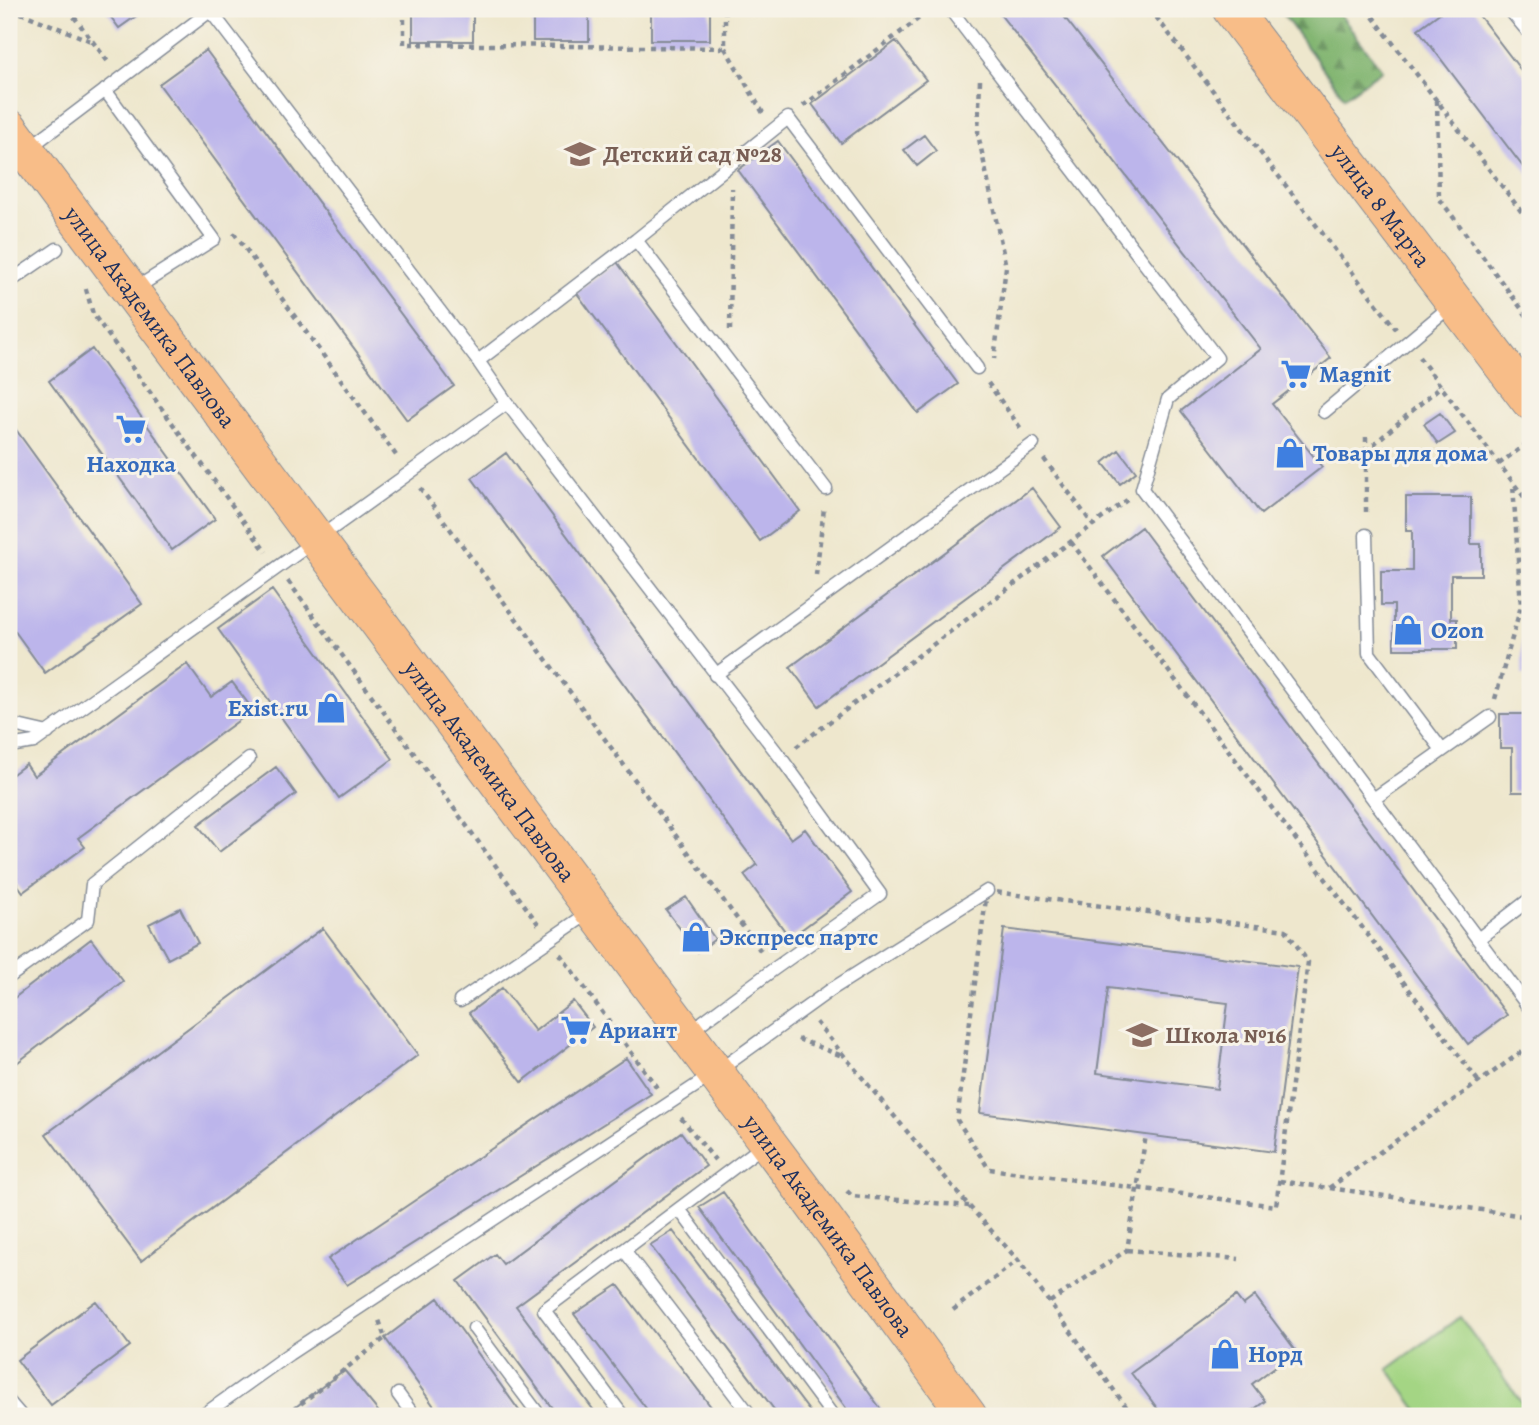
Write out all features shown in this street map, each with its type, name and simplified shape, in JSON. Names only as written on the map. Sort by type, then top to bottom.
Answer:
[{"type":"main road","name":"улица 8 Марта","points":[[1231,9],[1530,401]]},
{"type":"main road","name":"улица Академика Павлова","points":[[17,140],[686,1034],[968,1416]]},
{"type":"lane","points":[[950,9],[1217,358],[1168,399],[1142,489],[1530,1009]]},
{"type":"lane","points":[[1509,9],[1530,34]]},
{"type":"lane","points":[[17,140],[105,90],[209,10],[478,361],[506,403],[781,758],[880,894],[686,1034]]},
{"type":"lane","points":[[105,90],[214,239],[130,292]]},
{"type":"lane","points":[[478,361],[636,240],[788,118],[977,368]]},
{"type":"lane","points":[[636,240],[826,489]]},
{"type":"lane","points":[[9,282],[57,249]]},
{"type":"lane","points":[[1324,412],[1456,302]]},
{"type":"lane","points":[[9,746],[34,742],[48,733],[506,403]]},
{"type":"lane","points":[[715,675],[1033,444]]},
{"type":"lane","points":[[1366,534],[1369,653],[1442,750]]},
{"type":"lane","points":[[1375,799],[1490,716]]},
{"type":"lane","points":[[9,724],[48,733]]},
{"type":"lane","points":[[9,977],[88,920],[92,884],[249,760]]},
{"type":"lane","points":[[202,1416],[289,1354],[715,1073],[805,1008],[987,891]]},
{"type":"lane","points":[[1478,939],[1530,899]]},
{"type":"lane","points":[[460,1002],[593,910]]},
{"type":"lane","points":[[623,1416],[544,1310],[767,1143]]},
{"type":"lane","points":[[679,1209],[832,1416]]},
{"type":"lane","points":[[624,1250],[751,1416]]},
{"type":"lane","points":[[474,1328],[540,1416]]},
{"type":"lane","points":[[398,1394],[414,1416]]},
{"type":"lane","points":[[9,1402],[21,1416]]},
{"type":"path","points":[[11,9],[93,42]]},
{"type":"path","points":[[68,9],[120,78]]},
{"type":"path","points":[[404,9],[404,44],[725,47]]},
{"type":"path","points":[[725,9],[725,47],[772,130]]},
{"type":"path","points":[[788,118],[932,9]]},
{"type":"path","points":[[1150,9],[1442,385],[1530,505]]},
{"type":"path","points":[[1367,9],[1530,223]]},
{"type":"path","points":[[981,49],[978,134],[1006,267],[994,360]]},
{"type":"path","points":[[1437,100],[1439,198],[1530,320]]},
{"type":"path","points":[[729,362],[732,163]]},
{"type":"path","points":[[228,225],[774,969]]},
{"type":"path","points":[[57,249],[85,285],[93,314],[669,1104],[726,1174]]},
{"type":"path","points":[[977,368],[1093,526]]},
{"type":"path","points":[[991,387],[992,374]]},
{"type":"path","points":[[1366,451],[1442,385]]},
{"type":"path","points":[[1366,437],[1366,534]]},
{"type":"path","points":[[1499,464],[1530,441]]},
{"type":"path","points":[[1490,716],[1521,606],[1513,483]]},
{"type":"path","points":[[813,604],[826,489]]},
{"type":"path","points":[[781,758],[1142,489]]},
{"type":"path","points":[[1071,542],[1479,1082]]},
{"type":"path","points":[[987,891],[1286,930],[1308,962],[1276,1206],[989,1169],[957,1120],[987,891]]},
{"type":"path","points":[[805,1008],[1018,1260],[1133,1416]]},
{"type":"path","points":[[774,1031],[844,1056]]},
{"type":"path","points":[[1329,1188],[1530,1046]]},
{"type":"path","points":[[1127,1250],[1146,1135]]},
{"type":"path","points":[[1530,1164],[1523,1197],[1530,1206]]},
{"type":"path","points":[[1280,1181],[1530,1217]]},
{"type":"path","points":[[843,1188],[852,1196],[970,1206]]},
{"type":"path","points":[[1051,1302],[1127,1250],[1239,1259]]},
{"type":"path","points":[[953,1310],[1018,1260]]},
{"type":"path","points":[[285,1416],[385,1338],[372,1300]]},
{"type":"green space","points":[[1279,9],[1336,9],[1382,70],[1344,97]]},
{"type":"green space","points":[[1460,1317],[1530,1416],[1422,1416],[1388,1369]]},
{"type":"building","points":[[105,9],[146,9],[119,28]]},
{"type":"building","points":[[413,9],[473,9],[473,41],[413,41]]},
{"type":"building","points":[[533,9],[589,9],[589,41],[533,41]]},
{"type":"building","points":[[651,9],[710,9],[710,40],[651,40]]},
{"type":"building","points":[[996,9],[1058,9],[1331,358],[1272,404],[1322,467],[1261,514],[1181,411],[1261,349]]},
{"type":"building","points":[[1445,9],[1474,9],[1530,82],[1530,176],[1418,29]]},
{"type":"building","points":[[896,41],[926,80],[841,143],[812,104]]},
{"type":"building","points":[[206,50],[454,386],[407,420],[159,84]]},
{"type":"building","points":[[924,135],[936,151],[917,166],[904,150]]},
{"type":"building","points":[[778,141],[958,384],[918,413],[738,170]]},
{"type":"building","points":[[617,262],[800,511],[760,541],[576,292]]},
{"type":"building","points":[[92,349],[215,519],[172,550],[49,381]]},
{"type":"building","points":[[1440,413],[1455,433],[1438,444],[1424,424]]},
{"type":"building","points":[[9,420],[142,604],[45,673],[9,623]]},
{"type":"building","points":[[1119,450],[1136,472],[1120,484],[1103,463]]},
{"type":"building","points":[[506,453],[791,839],[805,829],[852,892],[790,938],[744,875],[757,865],[472,478]]},
{"type":"building","points":[[1032,488],[1061,527],[819,706],[790,667]]},
{"type":"building","points":[[1406,497],[1471,497],[1471,544],[1481,544],[1481,575],[1451,575],[1451,619],[1457,619],[1457,649],[1394,649],[1394,605],[1381,605],[1381,571],[1412,571],[1412,531],[1406,531]]},
{"type":"building","points":[[1141,527],[1507,1015],[1468,1044],[1103,556]]},
{"type":"building","points":[[272,590],[393,759],[339,798],[218,629]]},
{"type":"building","points":[[1522,641],[1530,641],[1530,792],[1512,792],[1512,748],[1500,748],[1500,714],[1528,714],[1528,675],[1522,675]]},
{"type":"building","points":[[187,664],[211,697],[232,682],[253,710],[78,838],[85,847],[23,892],[9,873],[9,777],[26,764],[34,776]]},
{"type":"building","points":[[276,767],[296,794],[219,852],[198,825]]},
{"type":"building","points":[[686,897],[715,939],[698,952],[666,910]]},
{"type":"building","points":[[180,908],[198,943],[168,959],[149,924]]},
{"type":"building","points":[[323,928],[418,1055],[141,1261],[46,1134]]},
{"type":"building","points":[[1004,929],[1298,967],[1274,1152],[980,1113]],"holes":[[[1108,988],[1228,1003],[1217,1089],[1097,1073]]]},
{"type":"building","points":[[91,939],[123,981],[9,1069],[9,1002]]},
{"type":"building","points":[[502,988],[535,1031],[573,1001],[593,1027],[522,1082],[469,1013]]},
{"type":"building","points":[[626,1058],[651,1094],[347,1285],[328,1259]]},
{"type":"building","points":[[681,1132],[706,1166],[516,1306],[598,1416],[558,1416],[458,1281],[495,1254],[503,1264]]},
{"type":"building","points":[[723,1192],[886,1416],[852,1416],[699,1207]]},
{"type":"building","points":[[673,1231],[813,1416],[779,1416],[650,1245]]},
{"type":"building","points":[[618,1285],[718,1416],[652,1416],[574,1314]]},
{"type":"building","name":"Норд","points":[[1236,1296],[1243,1305],[1255,1296],[1296,1351],[1252,1384],[1265,1401],[1245,1416],[1163,1416],[1131,1373]]},
{"type":"building","points":[[438,1298],[523,1416],[441,1416],[385,1338]]},
{"type":"building","points":[[96,1301],[130,1346],[51,1405],[17,1360]]},
{"type":"building","points":[[344,1370],[382,1416],[284,1416]]},
{"type":"place","name":"Детский сад №28","points":[[580,154]]},
{"type":"place","name":"Magnit","points":[[1296,374]]},
{"type":"place","name":"Находка","points":[[131,429]]},
{"type":"place","name":"Товары для дома","points":[[1290,453]]},
{"type":"place","name":"Ozon","points":[[1408,630]]},
{"type":"place","name":"Exist.ru","points":[[331,708]]},
{"type":"place","name":"Экспресс партс","points":[[696,937]]},
{"type":"place","name":"Ариант","points":[[576,1030]]},
{"type":"place","name":"Школа №16","points":[[1142,1035]]},
{"type":"place","name":"Норд","points":[[1225,1354]]}]
